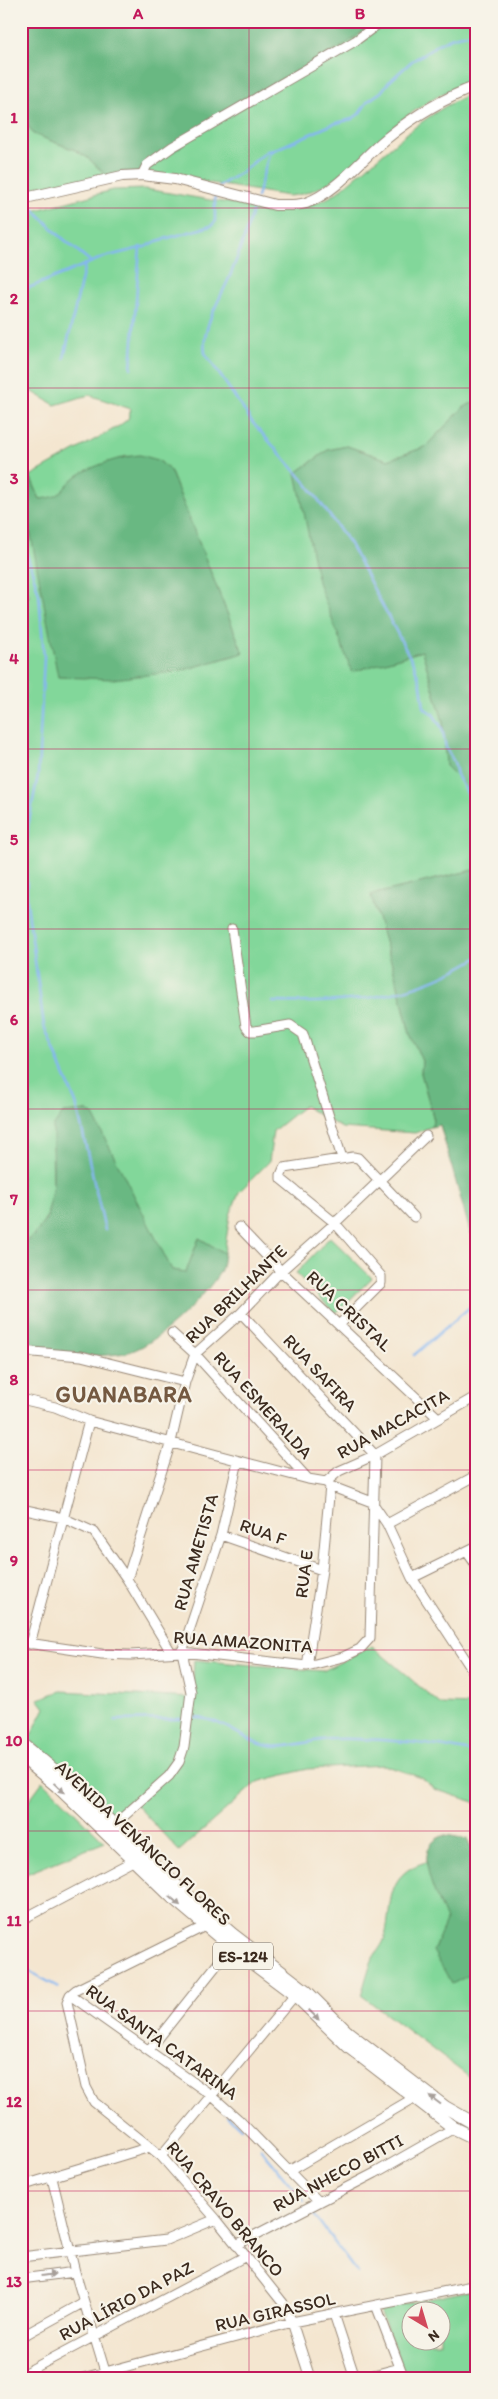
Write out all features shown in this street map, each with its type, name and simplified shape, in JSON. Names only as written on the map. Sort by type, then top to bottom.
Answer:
[{"type":"main road","name":"AVENIDA VENÂNCIO FLORES","points":[[21,1743],[61,1776],[114,1825],[161,1873],[232,1934],[306,1991],[346,2031],[445,2107],[477,2126]]},
{"type":"main road","name":"AVENIDA VENÂNCIO FLORES","points":[[21,1756],[57,1786],[133,1861],[205,1926],[295,1995],[340,2040],[454,2128],[477,2139]]},
{"type":"street","points":[[142,175],[147,165],[172,147],[355,41],[382,21]]},
{"type":"street","points":[[21,199],[122,176],[142,175],[175,179],[265,202],[292,206],[306,203],[348,174],[411,120],[452,96],[477,86]]},
{"type":"street","points":[[232,929],[246,1026],[250,1031],[255,1031],[290,1025],[303,1034],[342,1158]]},
{"type":"street","name":"RUA BRILHANTE","points":[[127,1579],[171,1442],[185,1382],[195,1354],[241,1313],[281,1271],[336,1223],[377,1180],[426,1136]]},
{"type":"street","points":[[340,1324],[381,1283],[379,1273],[336,1223],[282,1179],[284,1168],[353,1156],[358,1158],[414,1217]]},
{"type":"street","name":"RUA CRISTAL","points":[[239,1227],[281,1271],[340,1324],[438,1418]]},
{"type":"street","name":"RUA SAFIRA","points":[[241,1313],[375,1455]]},
{"type":"street","name":"RUA ESMERALDA","points":[[172,1333],[195,1354],[308,1480]]},
{"type":"street","points":[[21,1351],[81,1356],[185,1382]]},
{"type":"street","name":"RUA MACACITA","points":[[328,1484],[339,1472],[375,1455],[477,1396]]},
{"type":"street","points":[[21,1398],[56,1407],[89,1421],[328,1484],[372,1502],[387,1524],[412,1578],[477,1678]]},
{"type":"street","points":[[26,1643],[89,1421]]},
{"type":"street","points":[[372,1502],[375,1455]]},
{"type":"street","name":"RUA AMETISTA","points":[[182,1652],[221,1535],[238,1461]]},
{"type":"street","points":[[387,1524],[477,1475]]},
{"type":"street","name":"RUA E","points":[[308,1666],[322,1570],[328,1484]]},
{"type":"street","name":"RUA AMAZONITA","points":[[26,1643],[102,1654],[132,1655],[182,1652],[308,1666],[343,1657],[360,1649],[370,1638],[372,1502]]},
{"type":"street","points":[[21,1509],[63,1518],[94,1532],[127,1579],[171,1652]]},
{"type":"street","name":"RUA F","points":[[221,1535],[322,1570]]},
{"type":"street","points":[[412,1578],[477,1546]]},
{"type":"street","points":[[467,1552],[477,1566]]},
{"type":"street","points":[[114,1825],[152,1793],[169,1776],[179,1762],[187,1734],[191,1692],[182,1652]]},
{"type":"street","points":[[21,1920],[133,1861]]},
{"type":"street","points":[[70,1995],[93,1981],[205,1926]]},
{"type":"street","points":[[149,2050],[231,1947]]},
{"type":"street","name":"RUA SANTA CATARINA","points":[[70,1995],[211,2095],[318,2201]]},
{"type":"street","name":"RUA CRAVO BRANCO","points":[[70,1995],[67,2002],[86,2087],[94,2102],[161,2156],[216,2218],[283,2303],[292,2322],[310,2378]]},
{"type":"street","points":[[161,2156],[295,1995]]},
{"type":"street","points":[[289,2171],[414,2098]]},
{"type":"street","name":"RUA NHECO BITTI","points":[[236,2245],[375,2173],[454,2128]]},
{"type":"street","points":[[21,2186],[150,2147]]},
{"type":"street","points":[[52,2178],[75,2272],[106,2374]]},
{"type":"street","points":[[21,2257],[166,2240],[216,2218]]},
{"type":"street","name":"RUA LÍRIO DA PAZ","points":[[21,2375],[246,2256]]},
{"type":"street","points":[[21,2279],[75,2272]]},
{"type":"street","name":"RUA GIRASSOL","points":[[82,2378],[106,2374],[292,2322],[477,2285]]},
{"type":"street","points":[[21,2337],[84,2302]]},
{"type":"street","points":[[376,2305],[404,2378]]},
{"type":"street","points":[[334,2314],[355,2378]]},
{"type":"street","points":[[362,2378],[400,2368]]},
{"type":"green space","points":[[21,21],[376,21],[346,44],[234,108],[145,172],[108,177],[88,158],[75,150],[33,134],[23,117],[21,118]]},
{"type":"green space","points":[[376,21],[477,21],[477,78],[448,91],[420,107],[403,119],[336,178],[321,187],[305,193],[288,196],[145,172],[183,137]]},
{"type":"green space","points":[[477,91],[477,400],[463,408],[425,447],[388,460],[347,446],[328,450],[296,473],[352,671],[422,651],[443,721],[446,766],[458,778],[466,790],[472,801],[475,813],[477,825],[477,869],[371,895],[397,981],[410,1034],[422,1061],[421,1073],[434,1120],[431,1127],[415,1133],[342,1128],[304,1106],[273,1131],[269,1162],[239,1192],[230,1215],[224,1253],[199,1238],[186,1272],[171,1270],[88,1111],[63,1113],[52,1147],[53,1186],[47,1217],[37,1232],[21,1247],[21,599],[30,596],[21,579],[21,500],[180,671],[243,653],[170,470],[158,460],[126,456],[77,476],[55,498],[40,499],[30,476],[119,426],[128,419],[131,409],[89,395],[55,405],[21,385],[21,214],[113,190],[145,189],[256,206],[299,206],[318,202],[325,200],[343,188],[431,115]]},
{"type":"green space","points":[[23,116],[46,139],[75,150],[88,158],[108,177],[21,195],[21,118]]},
{"type":"green space","points":[[477,400],[477,816],[462,782],[446,766],[443,721],[422,651],[352,672],[318,582],[296,473],[328,450],[347,446],[388,460],[425,447],[463,408]]},
{"type":"green space","points":[[140,455],[158,460],[170,470],[243,653],[180,671],[113,679],[58,677],[25,504],[21,500],[21,469],[30,476],[40,499],[59,494],[77,476],[99,465],[116,459]]},
{"type":"green space","points":[[477,869],[477,1257],[440,1125],[431,1127],[434,1120],[421,1073],[422,1061],[410,1034],[397,981],[371,895]]},
{"type":"green space","points":[[88,1111],[93,1115],[172,1270],[186,1272],[199,1238],[224,1253],[222,1268],[203,1294],[178,1320],[150,1342],[137,1349],[125,1353],[100,1356],[21,1351],[21,1247],[37,1232],[47,1217],[53,1186],[53,1127],[63,1113]]},
{"type":"green space","points":[[330,1237],[372,1278],[335,1314],[296,1273]]},
{"type":"green space","points":[[372,1646],[440,1704],[477,1705],[477,1805],[474,1802],[434,1789],[422,1778],[384,1765],[307,1769],[257,1782],[179,1851],[131,1799],[112,1816],[29,1739],[45,1708],[38,1699],[61,1691],[192,1698],[194,1660],[323,1671]]},
{"type":"green space","points":[[43,1781],[105,1842],[21,1876],[21,1811]]},
{"type":"green space","points":[[446,1835],[467,1839],[477,1862],[477,1971],[452,1984],[433,1951],[446,1921],[432,1886],[427,1860],[428,1849],[434,1841]]},
{"type":"green space","points":[[426,1862],[447,1922],[477,1971],[477,2083],[361,1995],[371,1962],[385,1937],[390,1901],[397,1882],[403,1874],[413,1867]]},
{"type":"green space","points":[[477,2289],[477,2378],[406,2378],[379,2309],[400,2305],[400,2352],[450,2352],[450,2302],[413,2302]]},
{"type":"waterway","points":[[219,186],[242,172],[267,151],[274,150],[333,124],[352,119],[359,114],[368,101],[381,92],[412,61],[436,45],[453,37],[477,32]]},
{"type":"waterway","points":[[257,197],[269,154],[274,150]]},
{"type":"waterway","points":[[21,291],[104,257],[145,247],[157,241],[211,226],[215,222],[215,193]]},
{"type":"waterway","points":[[26,202],[60,236],[91,262]]},
{"type":"waterway","points":[[255,202],[234,267],[212,314],[206,333],[205,353],[252,422],[307,484],[350,544],[414,665],[421,685],[424,708],[433,714],[442,728],[446,748],[454,762],[457,775],[477,811]]},
{"type":"waterway","points":[[131,368],[140,247]]},
{"type":"waterway","points":[[64,358],[85,264]]},
{"type":"waterway","points":[[21,535],[39,594],[44,657],[38,775],[28,826],[26,861],[27,903],[44,1026],[76,1103],[105,1230]]},
{"type":"waterway","points":[[273,1002],[328,1002],[378,996],[427,982],[452,972],[477,958]]},
{"type":"waterway","points":[[414,1355],[477,1301]]},
{"type":"waterway","points":[[195,1718],[215,1722],[260,1744],[277,1747],[325,1739],[369,1739],[441,1746],[477,1753]]},
{"type":"waterway","points":[[115,1720],[181,1719]]},
{"type":"waterway","points":[[21,1967],[58,1987]]},
{"type":"waterway","points":[[228,2116],[241,2128]]},
{"type":"waterway","points":[[260,2148],[304,2201]]},
{"type":"waterway","points":[[312,2212],[357,2273]]},
{"type":"district","name":"GUANABARA","points":[[124,1394]]}]
